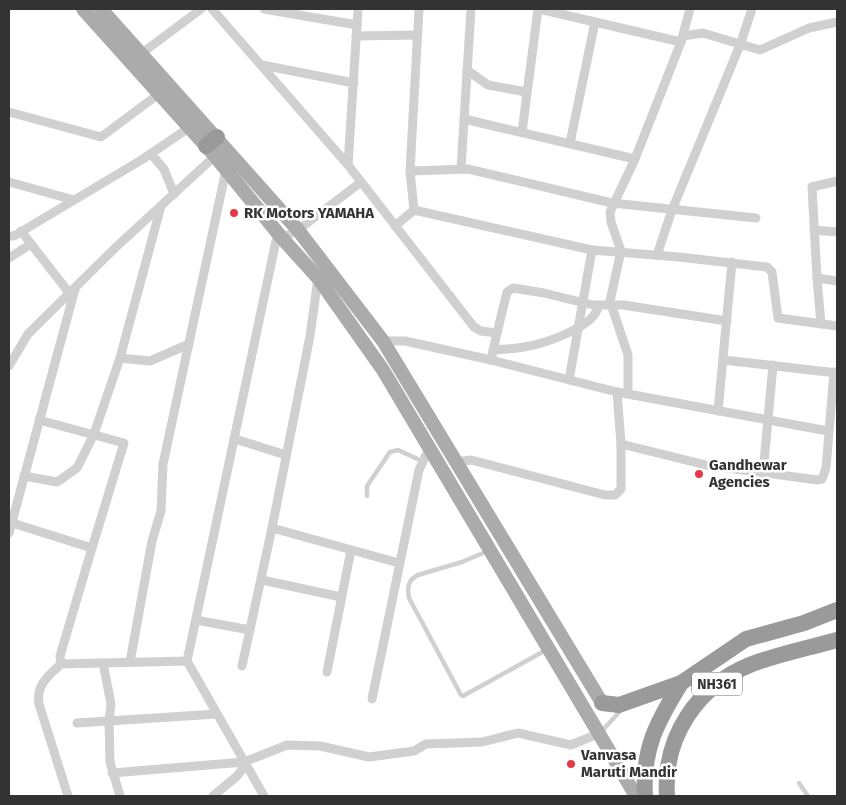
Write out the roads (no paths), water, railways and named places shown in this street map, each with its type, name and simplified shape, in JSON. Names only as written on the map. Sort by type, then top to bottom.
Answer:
[{"type":"highway","points":[[602,704],[619,705],[680,683],[746,639],[804,623],[837,610]]},
{"type":"highway","name":"NH361","points":[[667,796],[666,776],[670,752],[678,730],[694,706],[711,688],[752,664],[837,640]]},
{"type":"highway","points":[[645,796],[644,769],[652,736],[680,683]]},
{"type":"main road","points":[[83,9],[190,127],[298,230],[383,341],[602,704]]},
{"type":"main road","points":[[101,9],[142,53],[213,147],[226,170],[281,237],[318,278],[383,370],[427,456],[491,549],[636,796]]},
{"type":"street","points":[[142,53],[201,9]]},
{"type":"street","points":[[212,9],[348,165],[474,327],[480,331],[497,334]]},
{"type":"street","points":[[264,9],[357,25]]},
{"type":"street","points":[[348,165],[358,9]]},
{"type":"street","points":[[414,210],[410,171],[418,9]]},
{"type":"street","points":[[461,168],[471,9]]},
{"type":"street","points":[[522,132],[538,9],[682,39],[703,33],[754,50],[765,49],[809,28],[837,22]]},
{"type":"street","points":[[628,394],[628,355],[611,305],[610,296],[621,251],[610,217],[612,202],[628,176],[635,159],[682,39],[690,9]]},
{"type":"street","points":[[657,255],[672,210],[740,45],[752,9]]},
{"type":"street","points":[[570,143],[595,22]]},
{"type":"street","points":[[356,36],[417,35]]},
{"type":"street","points":[[262,66],[354,83]]},
{"type":"street","points":[[467,70],[488,85],[527,92]]},
{"type":"street","points":[[9,112],[101,137],[160,93]]},
{"type":"street","points":[[464,119],[635,159]]},
{"type":"street","points":[[9,236],[21,231],[151,154],[190,127]]},
{"type":"street","points":[[9,366],[28,334],[174,194],[213,147]]},
{"type":"street","points":[[151,154],[164,169],[174,194]]},
{"type":"street","points":[[410,171],[461,168],[612,202],[756,218]]},
{"type":"street","points":[[130,662],[152,541],[161,511],[163,464],[226,170]]},
{"type":"street","points":[[821,324],[812,187],[837,181]]},
{"type":"street","points":[[9,182],[74,200]]},
{"type":"street","points":[[264,796],[187,661],[274,247],[281,237],[298,230],[361,182]]},
{"type":"street","points":[[24,476],[52,482],[63,480],[77,468],[94,434],[120,358],[161,206]]},
{"type":"street","points":[[395,226],[414,210]]},
{"type":"street","points":[[414,210],[592,250],[732,262],[770,269],[778,318],[837,326]]},
{"type":"street","points":[[814,230],[837,232]]},
{"type":"street","points":[[21,231],[72,291]]},
{"type":"street","points":[[9,258],[31,244]]},
{"type":"street","points":[[569,380],[592,250]]},
{"type":"street","points":[[718,411],[732,262]]},
{"type":"street","points":[[242,666],[262,580],[310,336],[318,278]]},
{"type":"street","points":[[817,278],[837,281]]},
{"type":"street","points":[[491,360],[507,292],[513,288],[544,293],[581,304],[611,305],[727,321]]},
{"type":"street","points":[[9,532],[10,522],[24,476],[72,291]]},
{"type":"street","points":[[493,350],[533,345],[577,328],[594,318],[598,306]]},
{"type":"street","points":[[383,341],[405,341],[491,360],[617,392],[828,431]]},
{"type":"street","points":[[120,358],[150,361],[189,344]]},
{"type":"street","points":[[621,444],[706,464],[817,480],[822,479],[826,468],[828,431],[836,373],[724,360]]},
{"type":"street","points":[[763,473],[773,365]]},
{"type":"street","points":[[456,462],[471,460],[610,496],[619,493],[621,489],[621,444],[617,392]]},
{"type":"street","points":[[39,420],[124,443],[60,656],[62,664]]},
{"type":"street","points":[[235,439],[286,456]]},
{"type":"street","points":[[372,699],[399,563],[427,456]]},
{"type":"street","points":[[10,522],[92,548]]},
{"type":"street","points":[[272,528],[399,563]]},
{"type":"street","points":[[327,672],[351,550]]},
{"type":"street","points":[[262,580],[342,597]]},
{"type":"street","points":[[196,620],[250,630]]},
{"type":"street","points":[[68,796],[38,698],[43,681],[62,664],[187,661]]},
{"type":"street","points":[[103,663],[111,704],[108,748],[112,773],[120,796]]},
{"type":"street","points":[[77,723],[217,714]]},
{"type":"street","points":[[112,773],[245,763],[287,745],[320,746],[369,757],[414,751],[426,744],[482,742],[518,733],[571,744],[600,733]]},
{"type":"street","points":[[218,794],[245,763]]},
{"type":"lane","points":[[367,496],[367,486],[390,452],[398,450],[427,456]]},
{"type":"lane","points":[[491,549],[462,562],[418,575],[413,578],[408,587],[409,598],[461,695],[463,696],[549,648]]},
{"type":"lane","points":[[600,733],[630,701]]},
{"type":"lane","points":[[799,783],[808,796]]},
{"type":"place","name":"RK Motors YAMAHA","points":[[234,213]]},
{"type":"place","name":"Gandhewar Agencies","points":[[699,474]]},
{"type":"place","name":"Vanvasa Maruti Mandir","points":[[571,764]]}]
